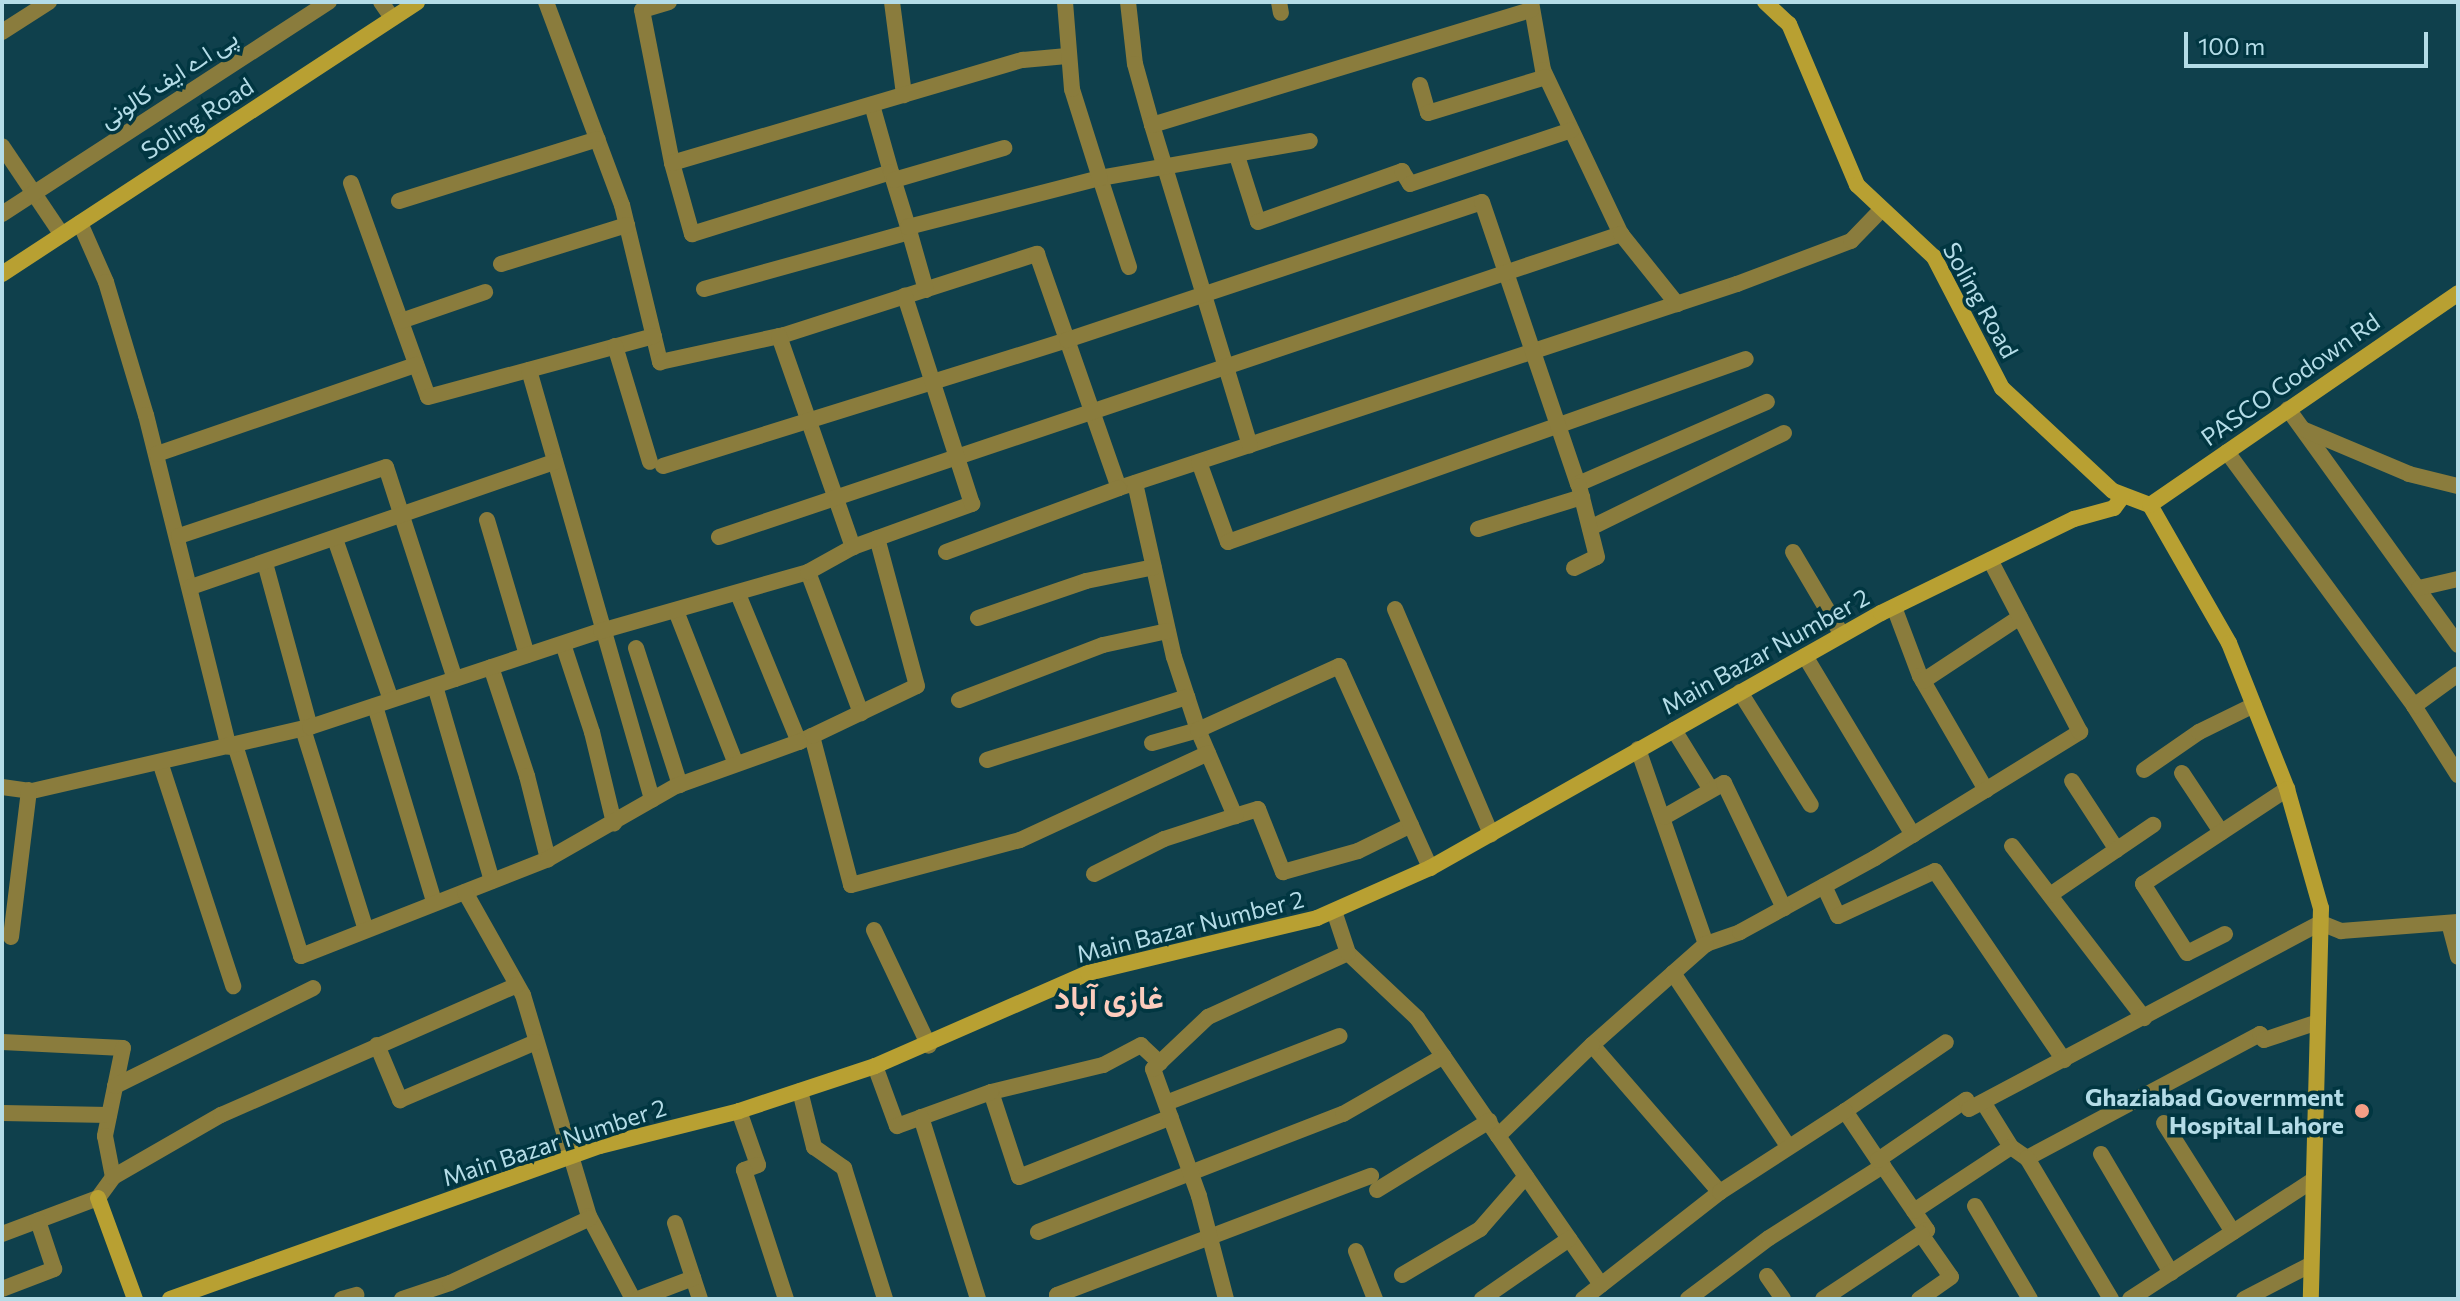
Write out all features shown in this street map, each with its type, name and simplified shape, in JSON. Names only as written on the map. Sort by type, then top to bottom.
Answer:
[{"type":"street","points":[[2,32],[49,2]]},
{"type":"street","name":"پی اے ایف کالونی","points":[[2,214],[329,2]]},
{"type":"street","points":[[381,2],[392,18]]},
{"type":"street","name":"Soling Road","points":[[2,274],[417,2]]},
{"type":"street","points":[[546,2],[627,225],[660,362],[779,336],[1037,254],[1093,412],[1127,486],[1154,567],[1187,697],[1235,816]]},
{"type":"street","points":[[669,2],[642,10],[672,163],[692,234],[892,176],[1004,148]]},
{"type":"street","points":[[892,2],[904,95]]},
{"type":"street","points":[[1065,2],[1067,56],[1100,178],[1129,267]]},
{"type":"street","points":[[1128,2],[1135,64],[1250,445]]},
{"type":"street","name":"Soling Road","points":[[1768,3],[1789,24],[1857,185],[1934,257],[2002,388],[2060,447],[2122,497],[2150,505]]},
{"type":"street","points":[[1152,125],[1531,6],[1546,77],[1621,234],[1677,304]]},
{"type":"street","points":[[672,163],[1023,60],[1067,56]]},
{"type":"street","points":[[1420,85],[1428,113],[1546,77]]},
{"type":"street","points":[[872,105],[926,290]]},
{"type":"street","points":[[1237,156],[1258,222],[1402,171],[1410,184],[1571,130]]},
{"type":"street","points":[[399,201],[598,139]]},
{"type":"street","points":[[704,289],[1100,178],[1310,141]]},
{"type":"street","points":[[2,146],[62,235]]},
{"type":"street","points":[[351,183],[428,397],[654,336]]},
{"type":"street","points":[[615,346],[656,464],[809,421],[1067,340],[1482,202],[1536,350],[1590,528],[1597,557],[1574,568]]},
{"type":"street","points":[[946,552],[1127,486],[1677,304],[1851,241],[1881,210]]},
{"type":"street","points":[[80,223],[106,282],[157,454],[232,746],[301,956],[365,927],[548,859],[680,785],[806,739],[917,686],[877,538]]},
{"type":"street","points":[[501,264],[627,225]]},
{"type":"street","points":[[719,537],[1506,270],[1621,234]]},
{"type":"street","points":[[401,321],[485,292]]},
{"type":"street","name":"PASCO Godown Rd","points":[[2150,505],[2458,293]]},
{"type":"street","points":[[2,787],[29,790],[307,728],[601,631],[808,572],[853,547],[972,504],[905,296]]},
{"type":"street","points":[[779,336],[853,547]]},
{"type":"street","points":[[1199,462],[1228,542],[1746,359]]},
{"type":"street","points":[[157,454],[416,365]]},
{"type":"street","points":[[529,370],[601,631],[628,708],[652,800]]},
{"type":"street","points":[[1478,529],[1580,490],[1767,402]]},
{"type":"street","points":[[2288,409],[2458,645]]},
{"type":"street","points":[[2304,429],[2409,474],[2458,486]]},
{"type":"street","points":[[1590,528],[1784,433]]},
{"type":"street","points":[[2227,452],[2414,706],[2458,775]]},
{"type":"street","points":[[191,587],[555,462]]},
{"type":"street","points":[[179,536],[386,467],[455,679]]},
{"type":"street","name":"Main Bazar Number 2","points":[[170,1299],[569,1158],[739,1111],[875,1066],[929,1046],[1088,973],[1334,911],[1430,868],[1894,607],[2074,519],[2114,508],[2122,497]]},
{"type":"street","points":[[2150,505],[2229,643],[2287,789],[2321,908],[2311,1299]]},
{"type":"street","points":[[487,520],[527,655]]},
{"type":"street","points":[[335,539],[383,703],[434,901]]},
{"type":"street","points":[[1793,552],[1842,635]]},
{"type":"street","points":[[1498,1136],[1592,1045],[1706,944],[1824,886],[2080,732],[1990,560]]},
{"type":"street","points":[[265,563],[307,728],[365,927]]},
{"type":"street","points":[[978,618],[1086,581],[1154,567]]},
{"type":"street","points":[[808,572],[861,713]]},
{"type":"street","points":[[2419,588],[2458,579]]},
{"type":"street","points":[[738,594],[806,739],[851,885],[1020,840],[1208,753]]},
{"type":"street","points":[[1894,607],[1923,681],[1986,790]]},
{"type":"street","points":[[1395,609],[1491,834]]},
{"type":"street","points":[[676,611],[736,764]]},
{"type":"street","points":[[1923,681],[2020,617]]},
{"type":"street","points":[[959,700],[1103,645],[1168,631]]},
{"type":"street","points":[[563,644],[592,732],[614,823]]},
{"type":"street","points":[[636,648],[680,785]]},
{"type":"street","points":[[1805,656],[1913,835]]},
{"type":"street","points":[[1152,743],[1198,730],[1339,666],[1430,868]]},
{"type":"street","points":[[491,667],[527,776],[548,859]]},
{"type":"street","points":[[2414,706],[2458,674]]},
{"type":"street","points":[[435,686],[492,881]]},
{"type":"street","points":[[1740,692],[1811,805]]},
{"type":"street","points":[[987,760],[1187,697]]},
{"type":"street","points":[[2144,770],[2199,732],[2254,705]]},
{"type":"street","points":[[1674,730],[1711,790]]},
{"type":"street","points":[[1638,749],[1706,944]]},
{"type":"street","points":[[160,762],[233,986]]},
{"type":"street","points":[[2182,773],[2221,832]]},
{"type":"street","points":[[2072,781],[2117,850]]},
{"type":"street","points":[[1664,817],[1724,783],[1784,908]]},
{"type":"street","points":[[2225,934],[2187,953],[2143,884],[2287,789]]},
{"type":"street","points":[[11,937],[29,790]]},
{"type":"street","points":[[1094,874],[1164,839],[1258,809],[1283,872],[1358,851],[1411,825]]},
{"type":"street","points":[[2050,895],[2153,825]]},
{"type":"street","points":[[2012,846],[2144,1018]]},
{"type":"street","points":[[1824,886],[1838,916],[1935,871],[2064,1060]]},
{"type":"street","points":[[465,892],[517,985],[590,1218],[636,1299],[693,1278]]},
{"type":"street","points":[[1334,911],[1348,953],[1417,1018],[1601,1285]]},
{"type":"street","points":[[2321,923],[2341,931],[2453,922],[2458,957]]},
{"type":"street","points":[[1688,1299],[1769,1238],[1966,1100],[1969,1109],[2321,923]]},
{"type":"street","points":[[874,930],[929,1046]]},
{"type":"street","points":[[1226,1299],[1190,1171],[1153,1069],[1208,1017],[1348,953]]},
{"type":"street","points":[[1673,973],[1788,1146]]},
{"type":"street","points":[[2,1234],[98,1198],[113,1177],[221,1115],[517,985]]},
{"type":"street","points":[[115,1086],[313,988]]},
{"type":"street","points":[[2027,1158],[2260,1034],[2264,1040],[2318,1022]]},
{"type":"street","points":[[991,1092],[1019,1177],[1340,1036]]},
{"type":"street","points":[[2,1042],[123,1048],[105,1136],[113,1177]]},
{"type":"street","points":[[377,1045],[400,1100],[536,1042]]},
{"type":"street","points":[[1583,1299],[1720,1192],[1946,1042]]},
{"type":"street","points":[[875,1066],[897,1126],[991,1092],[1103,1065],[1141,1045],[1160,1063]]},
{"type":"street","points":[[1592,1045],[1720,1192]]},
{"type":"street","points":[[1038,1232],[1343,1114],[1444,1056]]},
{"type":"street","points":[[800,1091],[814,1147],[844,1168],[885,1299]]},
{"type":"street","points":[[1983,1102],[2011,1147],[2027,1158],[2111,1299]]},
{"type":"street","points":[[739,1111],[758,1165],[744,1170],[786,1299]]},
{"type":"street","points":[[1823,1299],[1927,1230],[1845,1111]]},
{"type":"street","points":[[2,1113],[109,1115]]},
{"type":"street","points":[[921,1117],[978,1299]]},
{"type":"street","points":[[1058,1299],[1057,1295],[1210,1237],[1374,1183],[1489,1121]]},
{"type":"street","points":[[2164,1123],[2233,1232]]},
{"type":"street","points":[[1914,1211],[2011,1147]]},
{"type":"street","points":[[2101,1154],[2171,1273]]},
{"type":"street","points":[[1402,1275],[1480,1229],[1526,1176]]},
{"type":"street","points":[[2130,1299],[2313,1180]]},
{"type":"street","points":[[98,1198],[135,1299]]},
{"type":"street","points":[[1975,1206],[2030,1299]]},
{"type":"street","points":[[402,1299],[450,1283],[590,1218]]},
{"type":"street","points":[[2,1289],[54,1269],[38,1221]]},
{"type":"street","points":[[675,1223],[700,1299]]},
{"type":"street","points":[[1921,1234],[1951,1277],[1929,1296]]},
{"type":"street","points":[[1482,1299],[1569,1239]]},
{"type":"street","points":[[1356,1251],[1375,1299]]},
{"type":"street","points":[[2244,1299],[2310,1265]]},
{"type":"street","points":[[1767,1276],[1783,1299]]},
{"type":"place","name":"Ghaziabad Government Hospital Lahore","points":[[2362,1111]]},
{"type":"district","name":"غازى آباد","points":[[1109,996]]}]
